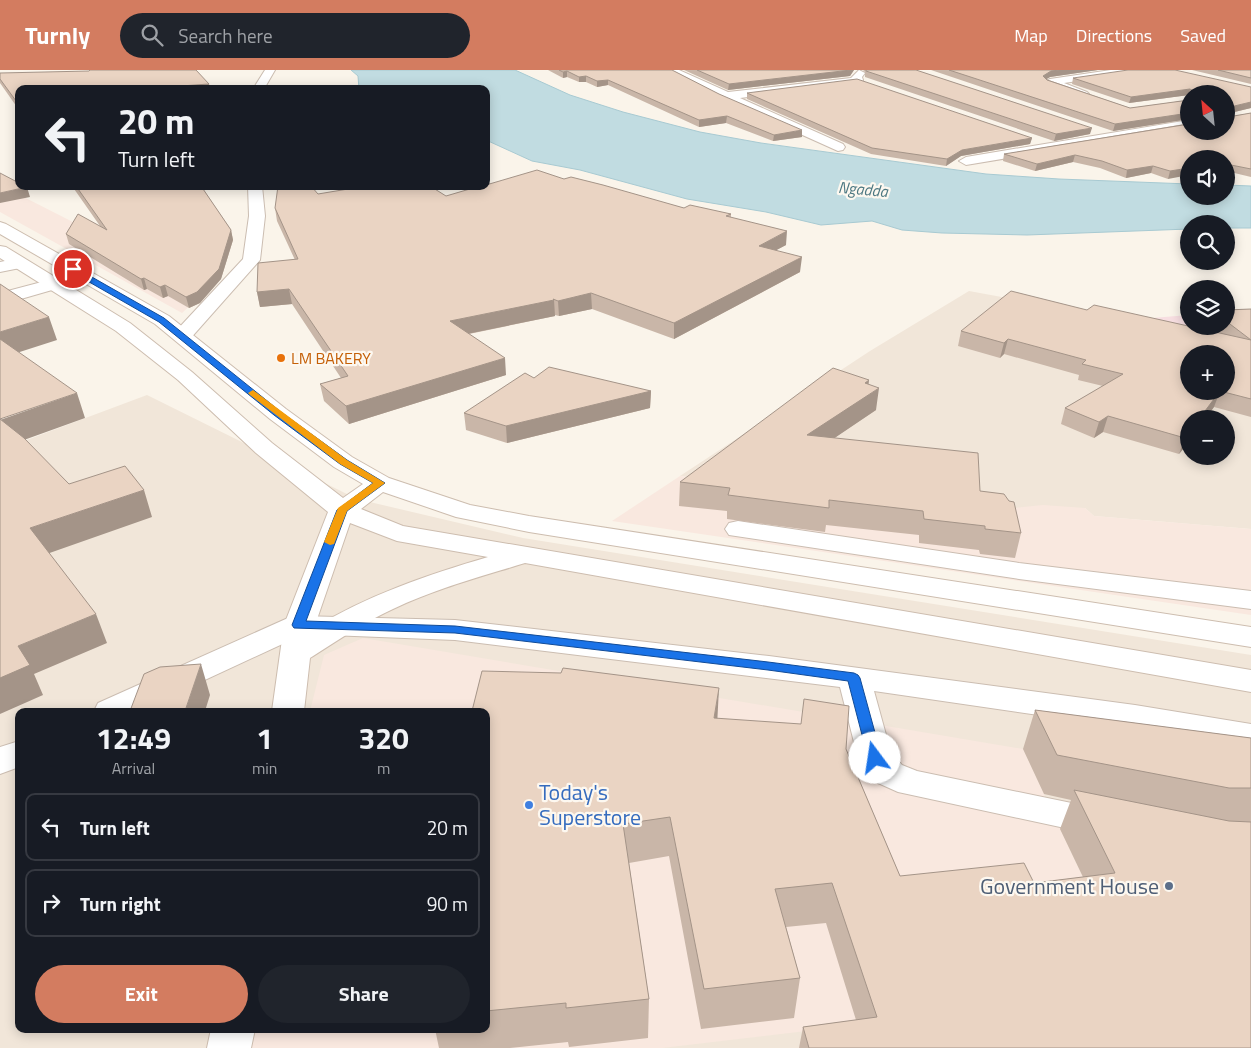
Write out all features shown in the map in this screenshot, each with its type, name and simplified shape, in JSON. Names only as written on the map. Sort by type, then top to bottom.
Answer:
[{"type":"street","points":[[261,85],[270,70]]},
{"type":"street","points":[[670,70],[838,147]]},
{"type":"street","points":[[1092,98],[1050,82],[1133,70]]},
{"type":"street","points":[[724,96],[863,77],[832,71]]},
{"type":"street","points":[[966,161],[1111,135],[1180,125]]},
{"type":"street","points":[[1093,129],[1111,135]]},
{"type":"street","points":[[1033,140],[1052,146]]},
{"type":"street","points":[[182,336],[251,260],[258,216],[255,190]]},
{"type":"street","points":[[0,227],[162,320],[278,414],[343,462],[380,483],[465,512],[529,524],[1251,637]]},
{"type":"street","points":[[0,251],[10,265],[53,284],[123,326],[185,376],[264,448],[342,510],[397,533],[1251,681]]},
{"type":"street","points":[[0,299],[53,284]]},
{"type":"street","points":[[288,708],[297,639],[342,510],[380,483]]},
{"type":"street","points":[[738,529],[1019,571],[1251,600]]},
{"type":"street","points":[[118,708],[297,639],[340,625],[382,603],[428,584],[524,555]]},
{"type":"street","points":[[340,625],[455,630],[768,666],[1135,717],[1251,736]]},
{"type":"street","points":[[854,678],[875,758],[890,774],[910,783],[1133,828]]},
{"type":"street","points":[[0,761],[15,755]]},
{"type":"street","points":[[229,1048],[232,1033]]},
{"type":"shaded area","points":[[0,185],[207,290],[182,313],[0,212]]},
{"type":"shaded area","points":[[969,291],[1128,320],[1180,331],[1180,335],[1199,335],[1251,346],[1251,529],[1094,516],[1085,508],[984,513],[680,476],[870,351]]},
{"type":"shaded area","points":[[1180,316],[1180,331],[1128,320]]},
{"type":"shaded area","points":[[1235,333],[1251,346],[1199,335],[1235,335]]},
{"type":"shaded area","points":[[147,395],[357,499],[523,538],[1251,655],[1251,1048],[0,1048],[0,450]]},
{"type":"shaded area","points":[[680,476],[977,512],[1043,505],[1085,508],[1094,516],[1251,529],[1251,615],[612,521]]},
{"type":"shaded area","points":[[363,638],[1023,749],[1136,992],[662,1048],[229,1048],[233,1033],[490,1033],[490,708],[311,708],[324,655]]},
{"type":"water","name":"Ngadda","points":[[351,70],[515,70],[570,95],[623,112],[700,132],[761,143],[986,174],[1180,184],[1180,205],[1235,205],[1235,185],[1251,186],[1251,228],[1235,228],[1235,215],[1180,215],[1180,229],[1027,235],[902,230],[872,221],[821,225],[766,212],[687,199],[580,170],[532,161],[490,142],[490,85],[359,85],[358,76]]},
{"type":"building","points":[[196,70],[209,84],[15,85],[15,100],[0,79],[0,73]]},
{"type":"building","points":[[559,70],[672,70],[719,94],[802,130],[774,135],[727,116],[699,120],[608,80],[597,81],[586,76],[579,77],[567,71]]},
{"type":"building","points":[[697,70],[851,70],[729,84]]},
{"type":"building","points":[[866,70],[916,70],[1092,128],[1056,134]]},
{"type":"building","points":[[949,70],[1060,70],[1051,71],[1043,76],[1047,80],[1130,108],[1180,101],[1180,114],[1115,124]]},
{"type":"building","points":[[1128,70],[1175,70],[1251,87],[1251,102],[1235,106],[1235,85],[1180,85],[1180,90],[1131,97],[1073,78]]},
{"type":"building","points":[[1218,70],[1251,70],[1251,78]]},
{"type":"building","points":[[857,79],[1032,138],[962,150],[947,159],[872,148],[747,93]]},
{"type":"building","points":[[1251,113],[1251,169],[1235,166],[1235,150],[1180,150],[1180,169],[1170,171],[1153,166],[1127,170],[1102,161],[1075,155],[1037,164],[1004,154],[1180,125],[1180,140],[1235,140],[1235,116]]},
{"type":"building","points":[[537,170],[564,179],[571,177],[603,185],[684,208],[690,205],[731,214],[726,216],[787,231],[759,246],[802,257],[674,323],[591,293],[558,301],[553,299],[450,321],[505,358],[346,406],[320,384],[348,376],[289,289],[257,292],[258,263],[298,259],[275,208],[277,190],[314,190],[318,194],[342,190],[436,190],[446,196],[466,190],[490,190],[490,184]]},
{"type":"building","points":[[0,173],[15,181],[15,190],[0,193]]},
{"type":"building","points":[[79,190],[204,190],[231,230],[219,269],[197,292],[186,297],[165,285],[160,287],[144,278],[141,279],[66,234],[78,214],[107,230]]},
{"type":"building","points":[[0,284],[49,317],[0,332]]},
{"type":"building","points":[[1011,291],[1087,310],[1094,305],[1180,324],[1180,335],[1229,335],[1251,340],[1251,399],[1235,395],[1235,345],[1180,345],[1180,400],[1213,400],[1206,410],[1180,410],[1180,437],[1108,416],[1099,422],[1065,408],[1123,374],[1082,364],[1086,360],[1008,339],[1004,343],[961,331]]},
{"type":"building","points":[[1251,309],[1251,340],[1235,328],[1235,310]]},
{"type":"building","points":[[0,339],[77,393],[0,419]]},
{"type":"building","points":[[549,367],[651,391],[506,426],[464,413],[525,373],[534,378]]},
{"type":"building","points":[[833,368],[869,380],[865,383],[879,388],[807,435],[978,453],[980,491],[1004,494],[1009,501],[1014,502],[1021,533],[985,529],[985,526],[924,519],[923,511],[829,500],[829,508],[728,495],[730,488],[680,482]]},
{"type":"building","points":[[0,419],[24,438],[69,484],[125,466],[144,490],[30,528],[96,614],[18,646],[30,665],[0,678]]},
{"type":"building","points":[[201,664],[186,708],[131,708],[144,674],[160,667]]},
{"type":"building","points":[[563,668],[719,688],[714,718],[801,724],[804,699],[849,706],[846,749],[900,876],[1024,863],[1034,883],[1115,873],[1074,790],[1229,821],[1251,822],[1251,1048],[809,1048],[803,1027],[877,1017],[832,883],[775,889],[800,978],[704,989],[670,817],[623,824],[649,999],[566,1008],[566,1003],[490,1011],[490,708],[473,708],[482,671],[561,673]]},
{"type":"building","points":[[1035,710],[1251,738],[1251,788],[1229,788],[1057,755]]},
{"type":"slow traffic","points":[[253,393],[343,462],[380,483],[342,510],[330,542]]},
{"type":"place","name":"LM BAKERY","points":[[281,358]]},
{"type":"place","name":"Today's Superstore","points":[[529,805]]},
{"type":"place","name":"Government House","points":[[1169,886]]},
{"type":"route","points":[[73,269],[162,320],[278,414],[343,462],[380,483],[342,510],[299,625],[455,630],[768,666],[854,678],[875,758]]}]
